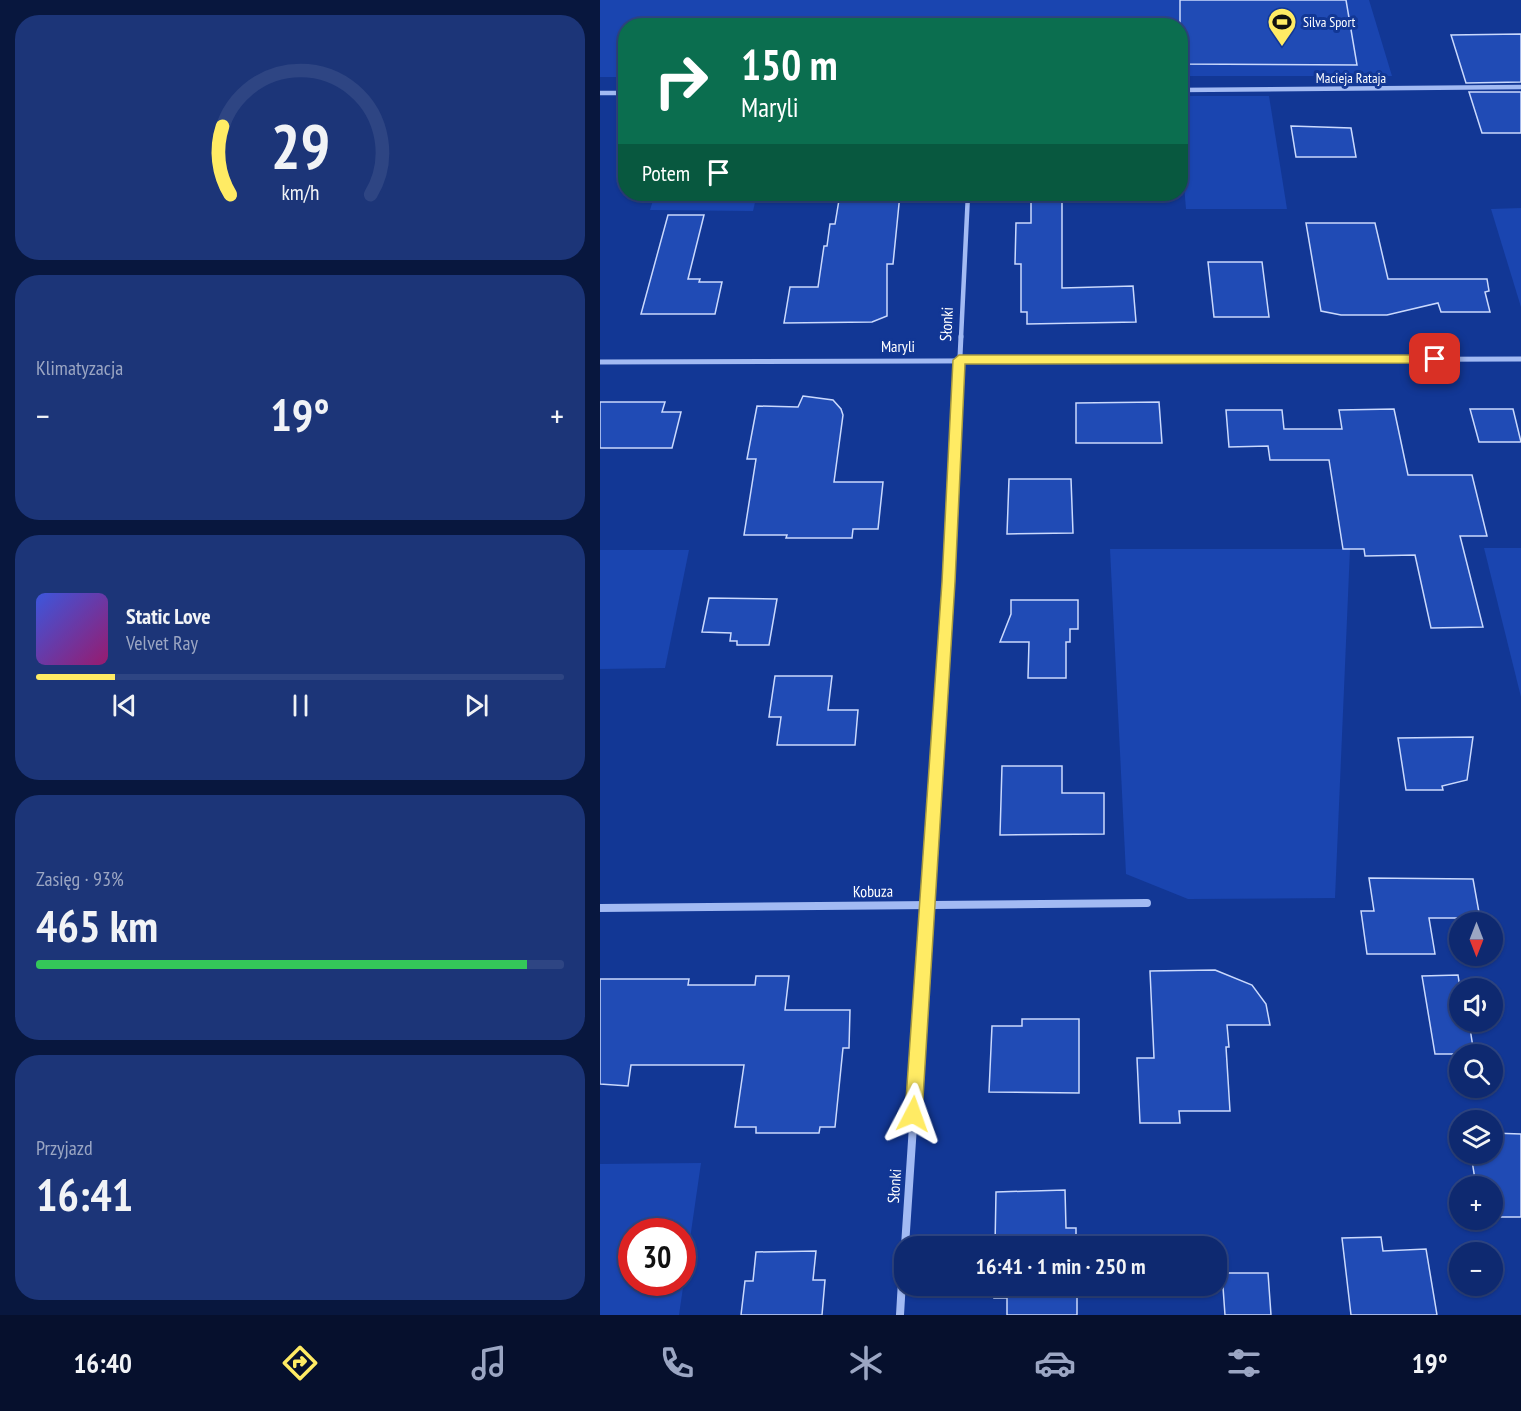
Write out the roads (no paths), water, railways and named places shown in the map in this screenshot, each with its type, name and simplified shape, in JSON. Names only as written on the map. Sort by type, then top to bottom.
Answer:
[{"type":"street","name":"Macieja Rataja","points":[[1188,90],[1521,87]]},
{"type":"street","points":[[600,93],[618,93]]},
{"type":"street","name":"Słonki","points":[[905,1236],[949,582],[968,201]]},
{"type":"street","name":"Maryli","points":[[600,362],[1521,359]]},
{"type":"street","name":"Kobuza","points":[[600,908],[1147,903]]},
{"type":"street","name":"Słonki","points":[[900,1315],[901,1296]]},
{"type":"place","name":"Silva Sport","points":[[1282,48]]}]
